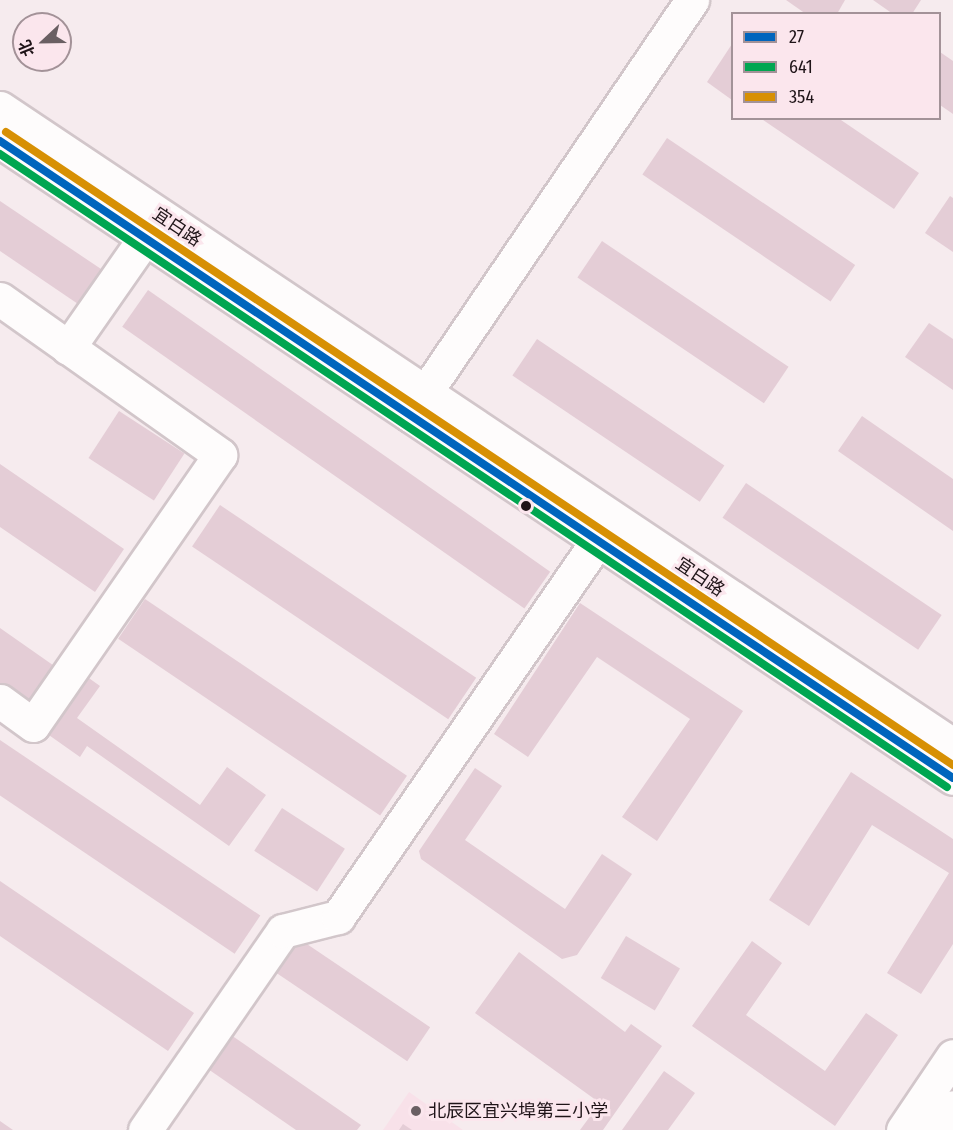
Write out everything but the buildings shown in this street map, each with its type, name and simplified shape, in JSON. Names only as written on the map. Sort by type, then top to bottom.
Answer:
[{"type":"main road","points":[[417,405],[692,0]]},
{"type":"main road","name":"宜白路","points":[[0,108],[153,228]]},
{"type":"main road","name":"宜白路","points":[[0,141],[153,228],[604,531],[953,778]]},
{"type":"main road","points":[[68,348],[153,228]]},
{"type":"main road","points":[[0,299],[219,455],[33,724],[0,701]]},
{"type":"main road","points":[[145,1130],[283,931],[338,917],[604,531]]},
{"type":"main road","name":"宜白路","points":[[604,531],[953,745]]},
{"type":"main road","points":[[903,1130],[953,1056]]},
{"type":"main road","points":[[938,1130],[953,1107]]},
{"type":"shaded area","name":"北辰区宜兴埠第三小学","points":[[409,1092],[463,1130],[383,1130]]},
{"type":"transit line","name":"354","points":[[6,132],[953,765]]},
{"type":"transit line","name":"27","points":[[0,141],[953,778]]},
{"type":"transit line","name":"641","points":[[0,154],[947,787]]},
{"type":"place","name":"北辰区宜兴埠第三小学","points":[[416,1111]]}]
